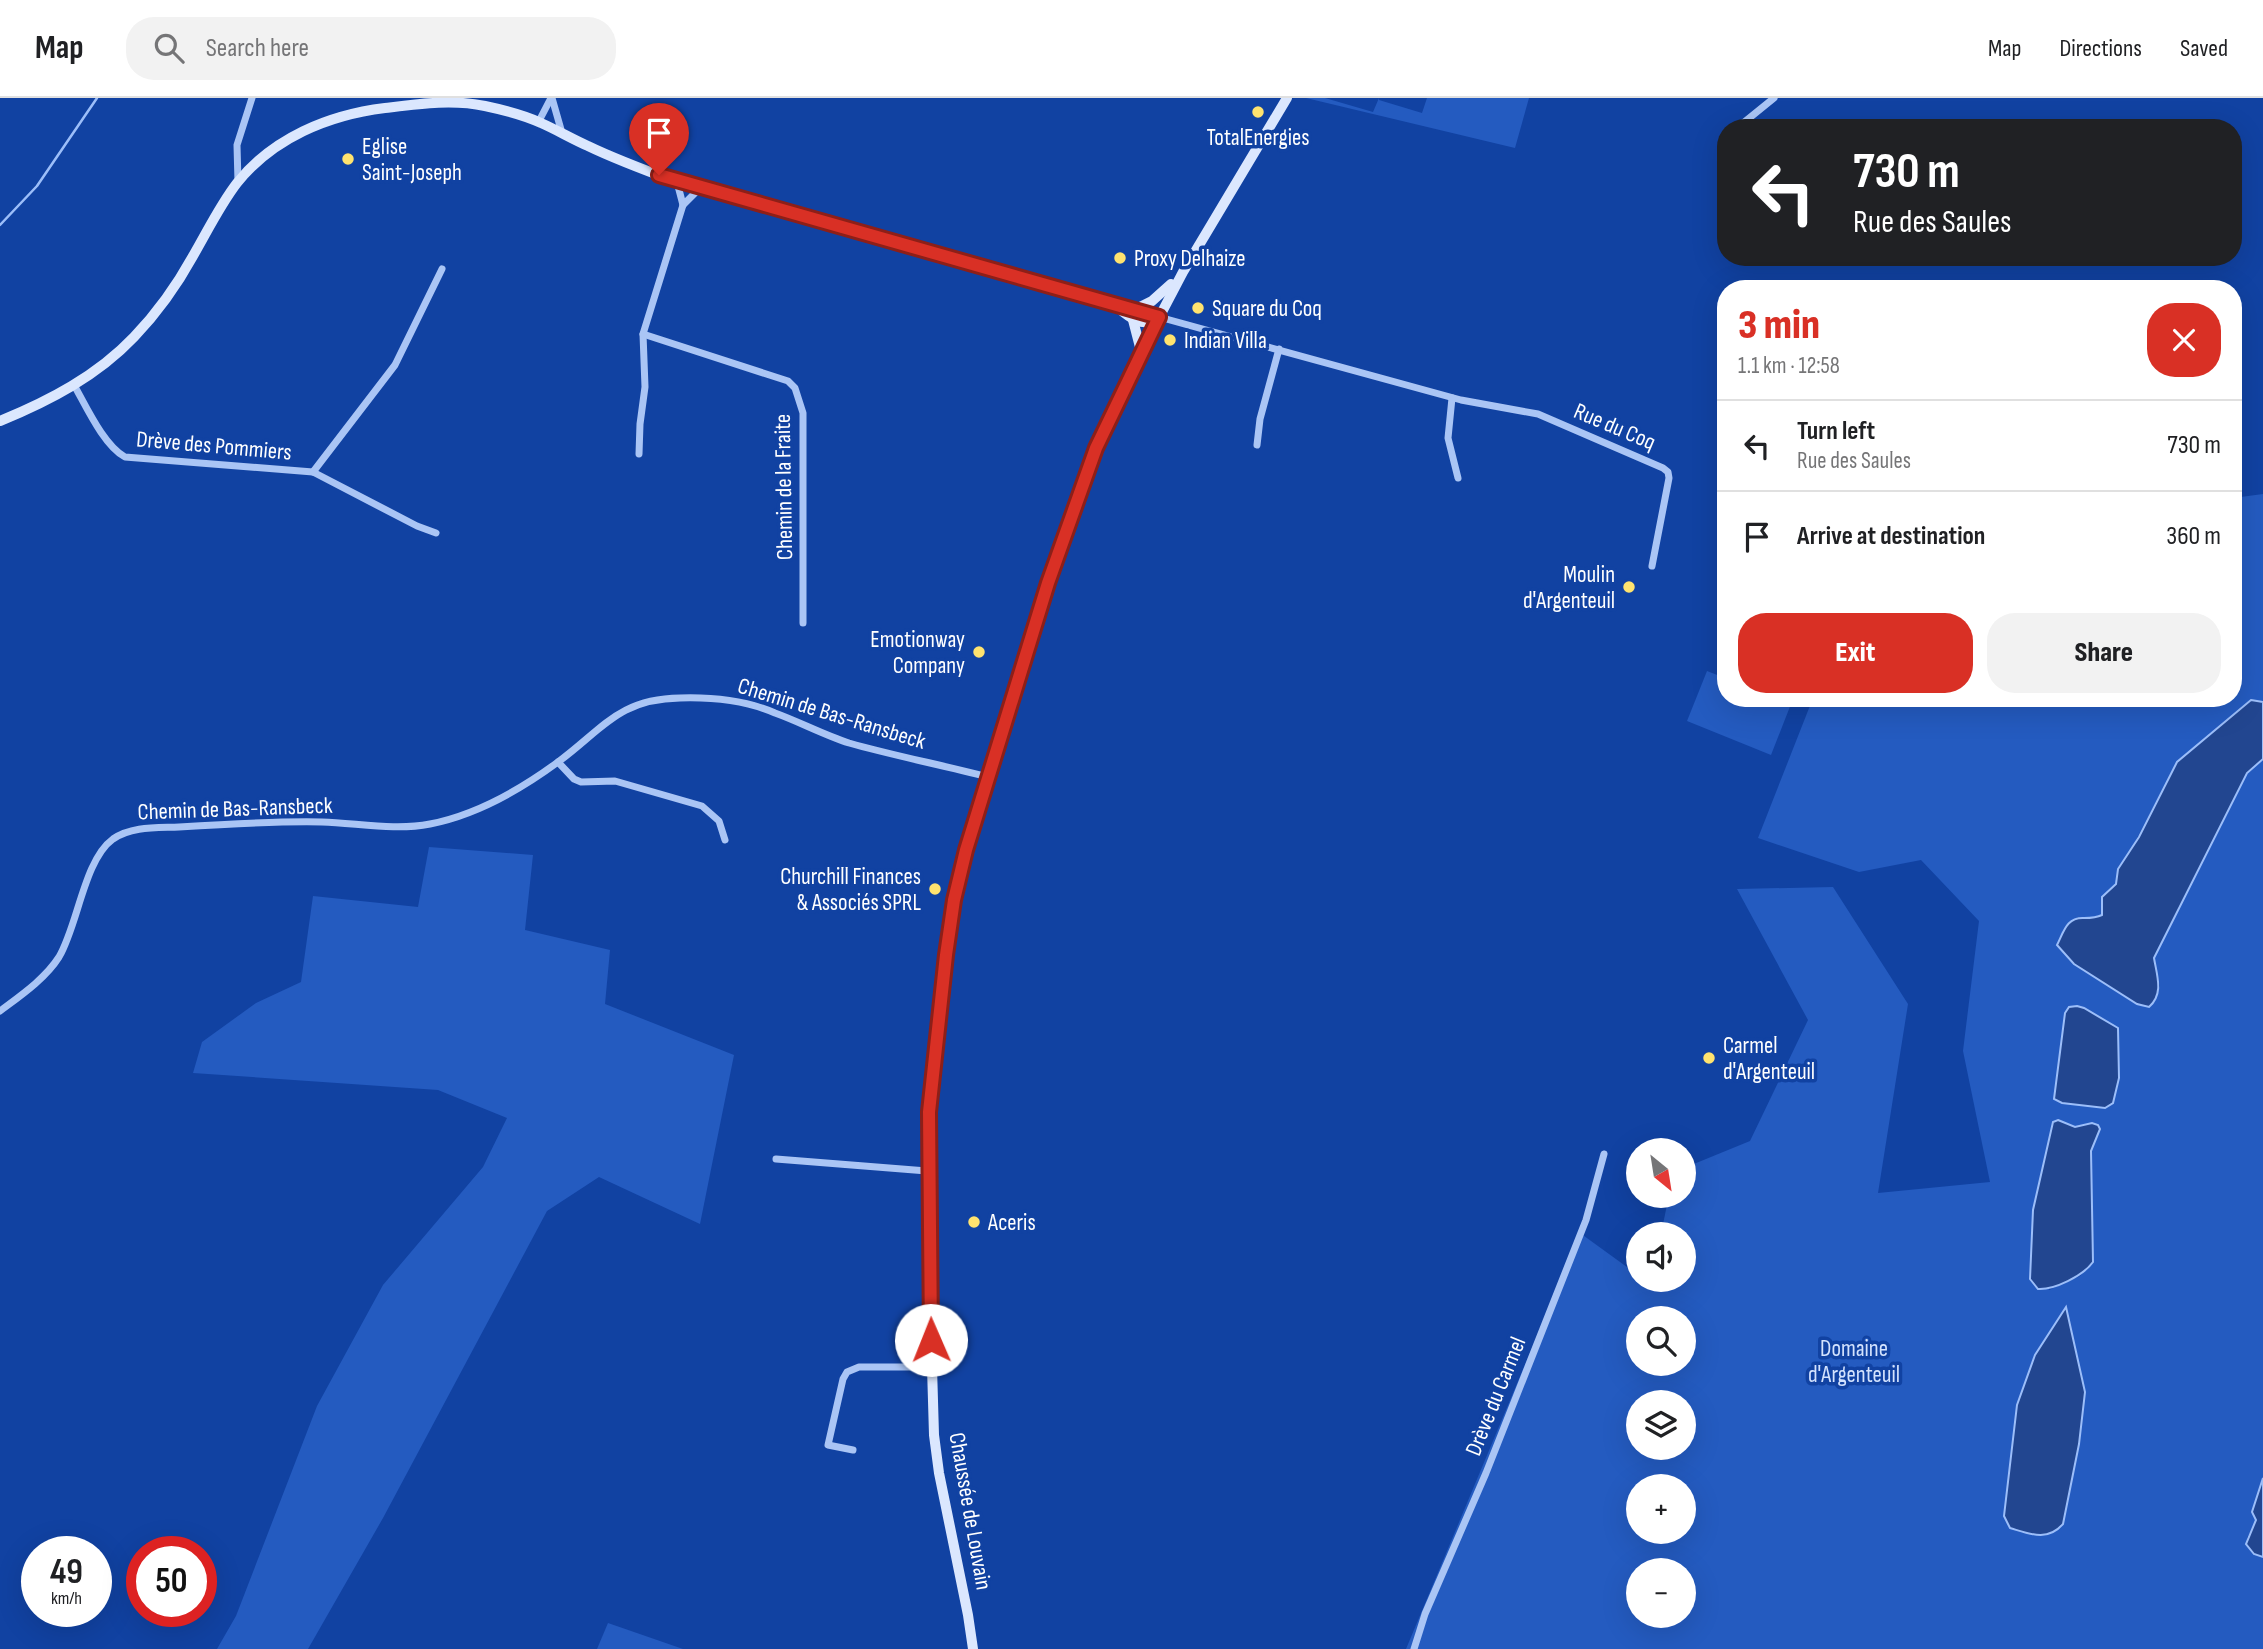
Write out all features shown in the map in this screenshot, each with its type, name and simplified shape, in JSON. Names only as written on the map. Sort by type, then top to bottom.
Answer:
[{"type":"main road","name":"Chaussée de Louvain","points":[[973,1649],[934,1435],[928,1171],[929,1112],[946,955],[966,850],[1048,583],[1096,448],[1141,352],[1183,272],[1287,98]]},
{"type":"main road","points":[[0,421],[74,385],[134,338],[170,293],[238,183],[261,158],[283,142],[318,124],[346,114],[402,106],[451,102],[485,107],[538,121],[623,162],[677,182],[1114,305],[1134,314],[1159,317]]},
{"type":"main road","points":[[1134,314],[1163,294],[1183,272]]},
{"type":"main road","points":[[1134,314],[1141,352]]},
{"type":"street","points":[[238,183],[237,145],[252,98]]},
{"type":"street","points":[[538,121],[551,98]]},
{"type":"street","points":[[551,98],[562,134]]},
{"type":"street","points":[[1748,119],[1774,98]]},
{"type":"street","points":[[677,182],[683,205]]},
{"type":"street","points":[[639,454],[639,424],[645,387],[643,334],[683,205],[700,188]]},
{"type":"street","name":"Drève des Pommiers","points":[[74,385],[108,442],[116,452],[125,457],[313,472],[395,365],[443,269]]},
{"type":"street","name":"Rue du Coq","points":[[1159,317],[1452,398],[1538,414],[1667,470],[1670,478],[1652,566]]},
{"type":"street","name":"Chemin de la Fraite","points":[[643,334],[788,381],[796,388],[803,413],[803,623]]},
{"type":"street","points":[[1257,445],[1260,419],[1279,349]]},
{"type":"street","points":[[1452,398],[1448,438],[1458,478]]},
{"type":"street","points":[[313,472],[408,522],[436,533]]},
{"type":"street","name":"Chemin de Bas-Ransbeck","points":[[0,1011],[26,992],[58,957],[75,921],[95,860],[112,840],[125,832],[191,826],[298,822],[397,827],[431,824],[490,803],[558,762],[613,716],[634,705],[666,698],[715,698],[772,711],[849,743],[988,777]]},
{"type":"street","points":[[558,762],[574,779],[581,782],[615,781],[702,806],[719,821],[725,840]]},
{"type":"street","name":"Drève du Carmel","points":[[1413,1649],[1586,1220],[1604,1154]]},
{"type":"street","points":[[776,1158],[928,1171]]},
{"type":"street","points":[[853,1450],[828,1445],[843,1380],[848,1372],[859,1367],[932,1367]]},
{"type":"green space","points":[[1306,98],[1325,98],[1373,112],[1379,98],[1422,113],[1427,98],[1529,98],[1515,148]]},
{"type":"green space","name":"Domaine d'Argenteuil","points":[[2263,494],[2263,702],[2251,700],[2177,762],[2127,857],[2116,884],[2102,903],[2102,915],[2098,918],[2077,917],[2074,964],[2097,977],[2157,994],[2160,986],[2154,958],[2247,773],[2263,759],[2263,1478],[2252,1512],[2257,1520],[2247,1538],[2254,1554],[2263,1557],[2263,1649],[1406,1649],[1580,1233],[1626,1266],[1626,1292],[1696,1292],[1696,1222],[1663,1222],[1666,1208],[1696,1208],[1696,1163],[1750,1141],[1808,1020],[1737,889],[1833,887],[1908,1004],[1878,1193],[1990,1182],[1963,1051],[1979,921],[1921,860],[1859,872],[1758,838],[1809,707],[2242,707],[2242,497]],"holes":[[[2064,1122],[2075,1127],[2092,1123],[2100,1129],[2091,1151],[2093,1262],[2080,1276],[2049,1290]],[[2066,1308],[2085,1392],[2079,1444],[2063,1524],[2048,1535],[2035,1355]]]},
{"type":"green space","points":[[1707,671],[1717,675],[1717,707],[1790,707],[1771,755],[1687,721]]},
{"type":"green space","points":[[429,847],[533,855],[525,930],[610,950],[605,1004],[734,1055],[700,1224],[599,1177],[547,1211],[383,1518],[308,1649],[217,1649],[236,1616],[317,1406],[383,1285],[483,1167],[507,1118],[438,1090],[193,1073],[202,1042],[256,1003],[301,982],[313,896],[418,907]]},
{"type":"green space","points":[[608,1623],[683,1649],[597,1649]]},
{"type":"shaded area","points":[[2251,700],[2263,702],[2263,759],[2247,773],[2154,958],[2158,991],[2154,1002],[2149,1007],[2137,1004],[2074,964],[2057,945],[2070,922],[2078,918],[2102,915],[2102,897],[2116,884],[2118,869],[2139,837],[2177,762]]},
{"type":"shaded area","points":[[2077,1006],[2118,1028],[2119,1078],[2113,1103],[2105,1108],[2062,1103],[2054,1099],[2065,1013],[2069,1007]]},
{"type":"shaded area","points":[[2058,1120],[2075,1127],[2092,1123],[2100,1129],[2091,1151],[2093,1262],[2068,1281],[2038,1289],[2030,1279],[2033,1210],[2053,1122]]},
{"type":"shaded area","points":[[2066,1307],[2085,1392],[2079,1444],[2063,1524],[2051,1533],[2038,1535],[2010,1528],[2004,1516],[2017,1405],[2035,1355]]},
{"type":"shaded area","points":[[2263,1478],[2263,1557],[2254,1554],[2246,1544],[2256,1520],[2252,1512]]},
{"type":"waterway","points":[[0,225],[37,186],[97,98]]},
{"type":"place","name":"TotalEnergies","points":[[1258,112]]},
{"type":"place","name":"Eglise Saint-Joseph","points":[[348,159]]},
{"type":"place","name":"Proxy Delhaize","points":[[1120,258]]},
{"type":"place","name":"Square du Coq","points":[[1198,308]]},
{"type":"place","name":"Indian Villa","points":[[1170,340]]},
{"type":"place","name":"Moulin d'Argenteuil","points":[[1629,587]]},
{"type":"place","name":"Emotionway Company","points":[[979,652]]},
{"type":"place","name":"Churchill Finances & Associés SPRL","points":[[935,889]]},
{"type":"place","name":"Carmel d'Argenteuil","points":[[1709,1058]]},
{"type":"place","name":"Aceris","points":[[974,1222]]},
{"type":"route","points":[[659,175],[1159,317],[1096,448],[1048,583],[966,850],[954,900],[929,1112],[931,1340]]}]
